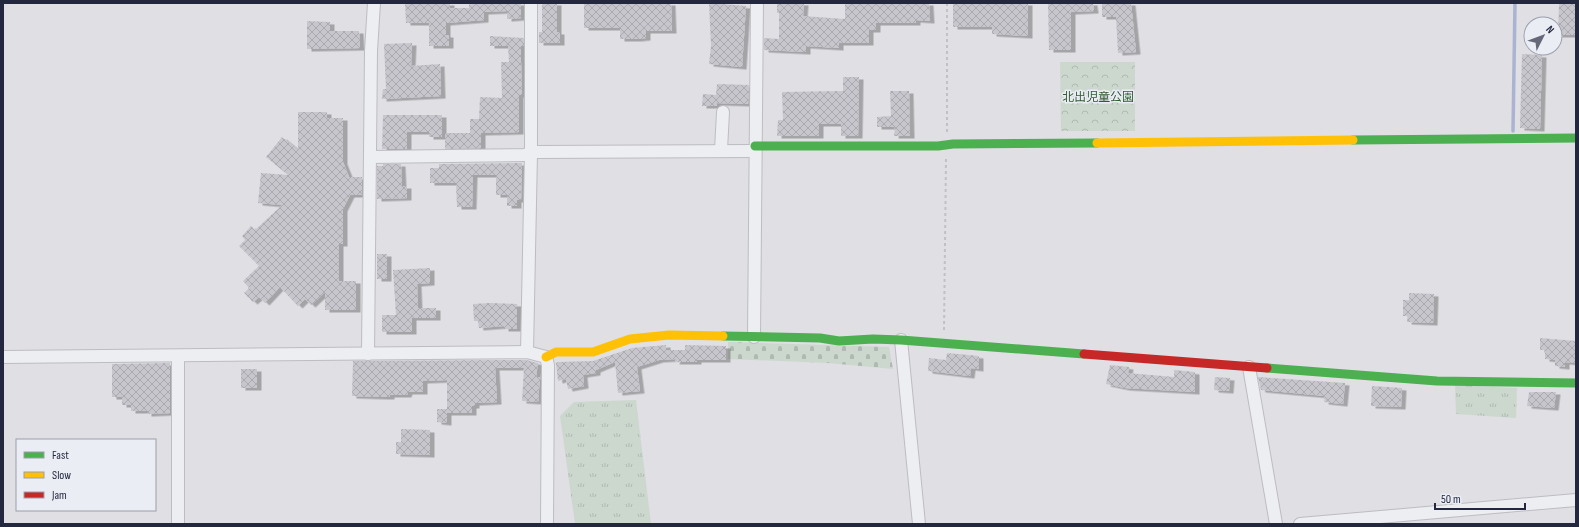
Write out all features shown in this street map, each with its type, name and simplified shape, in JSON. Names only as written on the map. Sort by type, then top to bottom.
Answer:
[{"type":"street","points":[[368,354],[371,52],[374,3]]},
{"type":"street","points":[[527,352],[531,153],[531,3]]},
{"type":"street","points":[[754,336],[757,3]]},
{"type":"street","points":[[721,150],[723,112]]},
{"type":"street","points":[[371,157],[453,157],[531,153],[1098,142],[1576,138]]},
{"type":"street","points":[[546,357],[551,353],[556,352],[593,352],[630,340],[669,335],[754,336],[820,338],[842,341],[901,340],[1437,381],[1576,383]]},
{"type":"street","points":[[901,340],[919,524]]},
{"type":"street","points":[[3,357],[527,352],[546,357]]},
{"type":"street","points":[[178,356],[178,524]]},
{"type":"street","points":[[546,357],[548,365],[548,524]]},
{"type":"street","points":[[1249,367],[1276,524]]},
{"type":"street","points":[[1300,524],[1576,500]]},
{"type":"path","points":[[943,343],[947,145],[947,3]]},
{"type":"green space","name":"北出児童公園","points":[[1060,62],[1135,62],[1135,131],[1061,131]]},
{"type":"green space","points":[[728,342],[889,347],[893,369],[828,363],[728,359]]},
{"type":"green space","points":[[1455,385],[1517,388],[1516,418],[1456,414]]},
{"type":"green space","points":[[636,400],[651,524],[575,524],[560,416],[574,402]]},
{"type":"building","points":[[405,3],[450,3],[450,8],[469,8],[469,3],[521,3],[521,18],[507,19],[507,11],[484,12],[484,20],[446,23],[446,35],[449,35],[449,46],[429,46],[429,23],[406,23]]},
{"type":"building","points":[[542,3],[557,3],[557,32],[560,32],[560,43],[539,43],[539,32],[542,32]]},
{"type":"building","points":[[584,3],[671,3],[672,31],[646,31],[646,38],[620,39],[620,28],[584,28]]},
{"type":"building","points":[[709,3],[746,6],[742,67],[709,64],[711,46]]},
{"type":"building","points":[[777,3],[804,3],[803,16],[845,19],[845,3],[929,3],[930,21],[916,20],[916,23],[876,23],[876,30],[869,30],[869,43],[839,43],[839,48],[806,46],[806,52],[764,50],[764,38],[779,39],[779,13],[777,13]]},
{"type":"building","points":[[953,3],[1028,3],[1028,36],[992,34],[992,27],[953,27]]},
{"type":"building","points":[[1048,3],[1093,3],[1094,11],[1071,12],[1071,50],[1049,50]]},
{"type":"building","points":[[1102,3],[1131,3],[1136,52],[1118,53],[1116,17],[1102,17]]},
{"type":"building","points":[[1559,3],[1576,3],[1576,35],[1563,35],[1563,16],[1559,16]]},
{"type":"building","points":[[307,21],[330,22],[330,31],[359,31],[360,48],[307,49]]},
{"type":"building","points":[[490,36],[524,38],[524,46],[521,46],[522,95],[519,95],[519,132],[481,133],[481,148],[445,149],[445,133],[470,133],[470,119],[479,119],[480,97],[502,98],[501,62],[509,62],[508,46],[490,46]]},
{"type":"building","points":[[412,43],[411,66],[440,64],[441,96],[382,99],[383,89],[386,89],[384,44]]},
{"type":"building","points":[[1522,54],[1523,56],[1542,56],[1540,129],[1520,128]]},
{"type":"building","points":[[843,77],[859,77],[858,136],[841,136],[841,124],[819,124],[819,136],[777,136],[778,120],[783,120],[782,92],[843,91]]},
{"type":"building","points":[[717,84],[749,85],[748,104],[717,103],[717,106],[702,106],[703,94],[716,95]]},
{"type":"building","points":[[890,91],[909,91],[910,136],[894,136],[895,127],[877,127],[877,117],[891,116]]},
{"type":"building","points":[[298,112],[327,112],[327,118],[343,118],[343,162],[349,177],[362,177],[362,195],[350,195],[343,209],[343,244],[339,244],[339,281],[356,281],[356,310],[325,310],[325,292],[311,305],[305,299],[298,306],[280,287],[265,303],[259,297],[253,302],[244,293],[249,288],[243,281],[259,266],[239,246],[245,240],[242,236],[251,226],[255,230],[282,205],[258,203],[261,173],[288,175],[266,157],[282,137],[298,150]]},
{"type":"building","points":[[383,115],[442,115],[442,137],[429,137],[429,132],[407,132],[407,149],[382,149]]},
{"type":"building","points":[[522,163],[521,200],[517,200],[517,206],[507,206],[507,195],[496,195],[496,175],[473,175],[472,207],[457,207],[456,183],[430,183],[430,168],[439,168],[439,164]]},
{"type":"building","points":[[383,164],[401,164],[402,186],[407,186],[407,198],[377,199],[377,166],[383,166]]},
{"type":"building","points":[[377,254],[387,254],[387,279],[377,279]]},
{"type":"building","points":[[430,268],[430,283],[417,284],[418,308],[436,308],[436,318],[412,318],[412,332],[382,332],[382,315],[396,315],[393,270]]},
{"type":"building","points":[[1409,293],[1434,294],[1433,323],[1407,322],[1408,316],[1403,316],[1403,300],[1409,300]]},
{"type":"building","points":[[473,304],[517,304],[517,329],[504,329],[504,326],[479,328],[478,321],[474,321]]},
{"type":"building","points":[[1540,338],[1576,341],[1576,363],[1565,362],[1565,367],[1555,366],[1555,360],[1545,359],[1545,350],[1540,350]]},
{"type":"building","points":[[666,345],[666,350],[685,350],[685,345],[726,346],[726,360],[675,362],[676,359],[659,360],[637,367],[640,391],[618,393],[615,362],[596,370],[596,373],[583,375],[584,386],[568,389],[566,379],[558,381],[556,363],[558,362],[593,361],[632,348]]},
{"type":"building","points":[[947,353],[979,356],[979,369],[971,368],[970,376],[928,371],[929,358],[946,360]]},
{"type":"building","points":[[526,360],[538,363],[536,377],[540,377],[538,402],[522,401],[524,368],[495,368],[497,402],[475,403],[475,406],[472,406],[472,413],[447,413],[447,380],[423,381],[423,392],[408,392],[407,395],[390,395],[390,397],[352,396],[353,361]]},
{"type":"building","points":[[170,363],[170,413],[147,414],[147,411],[131,411],[131,405],[122,405],[122,397],[112,397],[112,364]]},
{"type":"building","points":[[1110,365],[1129,367],[1128,373],[1174,377],[1174,370],[1195,372],[1195,392],[1125,388],[1106,384]]},
{"type":"building","points":[[241,369],[257,369],[257,388],[241,388]]},
{"type":"building","points":[[1215,377],[1230,378],[1229,391],[1214,390]]},
{"type":"building","points":[[1258,377],[1345,383],[1343,404],[1324,402],[1325,396],[1261,390]]},
{"type":"building","points":[[1372,386],[1402,388],[1401,407],[1371,406]]},
{"type":"building","points":[[1529,392],[1556,392],[1554,408],[1527,406]]},
{"type":"building","points":[[437,409],[447,409],[447,423],[437,422]]},
{"type":"building","points":[[401,429],[430,430],[430,455],[396,454],[396,442],[401,442]]},
{"type":"waterway","points":[[1513,131],[1515,3]]},
{"type":"traffic: fast","points":[[1353,140],[1576,138]]},
{"type":"traffic: fast","points":[[755,146],[938,146],[953,144],[1097,143]]},
{"type":"traffic: fast","points":[[723,336],[820,338],[839,341],[873,339],[901,340],[1084,354]]},
{"type":"traffic: fast","points":[[1267,368],[1437,381],[1576,383]]},
{"type":"traffic: slow","points":[[1097,143],[1353,140]]},
{"type":"traffic: slow","points":[[546,357],[556,352],[593,352],[630,339],[669,335],[723,336]]},
{"type":"traffic: jam","points":[[1084,354],[1267,368]]}]
